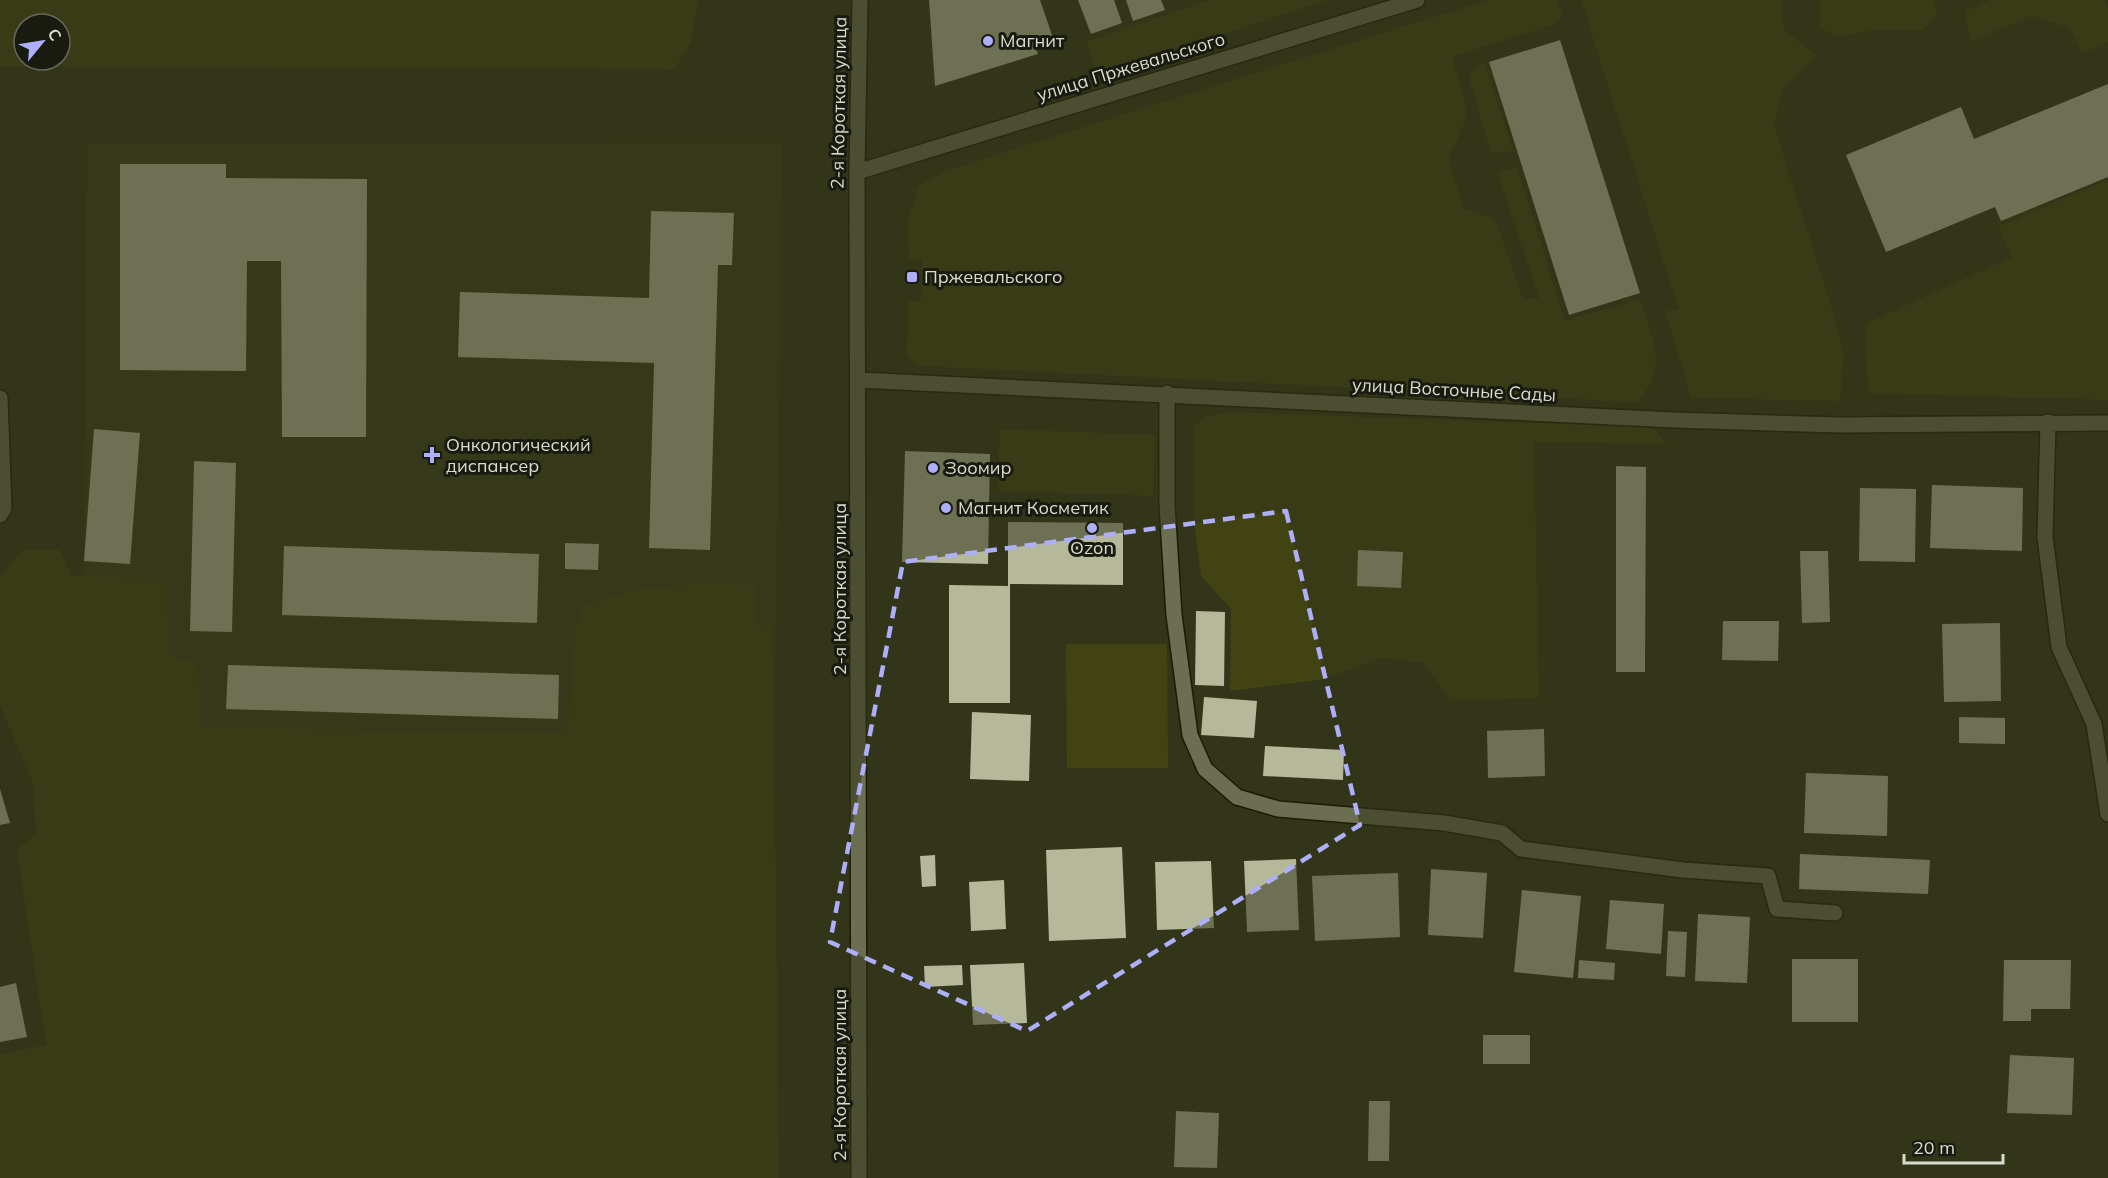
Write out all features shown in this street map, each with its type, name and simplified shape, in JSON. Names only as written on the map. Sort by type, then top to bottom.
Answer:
[{"type":"street","name":"2-я Короткая улица","points":[[859,1178],[857,172],[860,0]]},
{"type":"street","name":"улица Пржевальского","points":[[857,172],[1417,0]]},
{"type":"street","name":"улица Восточные Сады","points":[[859,380],[1167,393],[1674,420],[1840,425],[2108,423]]},
{"type":"street","points":[[1167,393],[1167,505],[1174,615],[1190,735],[1205,769],[1237,797],[1278,810],[1444,823],[1502,833],[1521,849],[1683,870],[1768,876],[1777,909],[1835,914]]},
{"type":"street","points":[[0,398],[2,511]]},
{"type":"street","points":[[2048,422],[2045,537],[2059,647],[2101,726],[2108,814]]},
{"type":"highlighted area","points":[[1286,511],[1360,825],[1027,1031],[830,942],[903,562]]},
{"type":"shaded area","points":[[0,0],[698,0],[691,42],[675,69],[72,67],[72,12],[12,12],[12,67],[0,67]]},
{"type":"shaded area","points":[[1211,0],[1328,0],[1097,74],[1086,42]]},
{"type":"shaded area","points":[[1488,0],[1557,0],[1563,16],[1555,24],[1452,57],[1466,107],[1462,128],[1448,157],[1464,209],[1495,219],[1523,299],[1539,299],[1497,173],[1517,167],[1565,321],[1640,299],[1653,340],[1656,364],[1647,389],[1637,402],[921,366],[911,360],[907,353],[908,301],[921,301],[922,260],[909,260],[908,222],[918,186],[944,172],[1023,146]]},
{"type":"shaded area","points":[[1581,0],[1782,0],[1784,30],[1817,56],[1783,89],[1774,125],[1837,325],[1844,356],[1840,401],[1691,398],[1665,311],[1679,310]]},
{"type":"shaded area","points":[[1820,0],[1935,0],[1936,17],[1921,31],[1880,29],[1837,37],[1820,28]]},
{"type":"shaded area","points":[[1991,0],[2104,0],[2108,8],[2108,42],[2082,53],[2070,28],[2032,16],[1970,42],[1965,11]]},
{"type":"shaded area","points":[[1484,61],[1513,152],[1491,153],[1470,82],[1471,71]]},
{"type":"shaded area","name":"Онкологический диспансер","points":[[782,143],[774,793],[83,766],[87,144]]},
{"type":"shaded area","points":[[2108,180],[2108,400],[1868,393],[1865,324],[2012,257],[1998,227]]},
{"type":"shaded area","points":[[1231,412],[1647,427],[1655,429],[1666,444],[1534,442],[1539,698],[1451,701],[1423,663],[1380,658],[1325,679],[1230,691],[1231,609],[1201,576],[1194,522],[1193,428],[1203,417]]},
{"type":"shaded area","points":[[1000,429],[1155,435],[1153,496],[998,491]]},
{"type":"shaded area","points":[[24,549],[60,550],[71,576],[166,578],[168,656],[198,662],[200,727],[568,734],[575,631],[582,606],[604,598],[668,586],[756,585],[756,625],[773,626],[779,1178],[0,1178],[0,1054],[46,1045],[17,850],[36,833],[33,784],[0,705],[0,576]]},
{"type":"shaded area","points":[[1066,644],[1167,644],[1168,768],[1067,768]]},
{"type":"building","name":"Магнит","points":[[929,0],[1040,0],[1053,38],[1034,44],[1038,54],[935,86]]},
{"type":"building","points":[[1078,0],[1114,0],[1122,23],[1091,34]]},
{"type":"building","points":[[1126,0],[1161,0],[1165,10],[1133,21]]},
{"type":"building","points":[[1560,40],[1640,293],[1569,315],[1489,62]]},
{"type":"building","points":[[2108,84],[2108,177],[2001,221],[1995,207],[1886,252],[1846,155],[1961,107],[1974,139]]},
{"type":"building","points":[[120,164],[226,164],[226,178],[367,179],[366,437],[282,437],[281,261],[247,261],[246,371],[120,370]]},
{"type":"building","points":[[651,211],[734,213],[732,265],[718,265],[710,550],[649,548],[654,363],[458,357],[460,292],[649,298]]},
{"type":"building","points":[[94,429],[140,433],[130,564],[84,561]]},
{"type":"building","name":"Магнит Косметик","points":[[905,451],[990,454],[988,564],[902,562]]},
{"type":"building","points":[[194,461],[236,463],[232,632],[190,631]]},
{"type":"building","points":[[1616,466],[1646,467],[1645,672],[1616,672]]},
{"type":"building","points":[[1932,485],[2023,488],[2022,551],[1930,548]]},
{"type":"building","points":[[1860,488],[1916,489],[1915,562],[1859,561]]},
{"type":"building","points":[[1008,522],[1123,523],[1123,585],[1010,584],[1010,703],[949,703],[949,585],[1008,586]]},
{"type":"building","points":[[565,543],[599,544],[598,570],[565,569]]},
{"type":"building","points":[[284,546],[539,554],[537,623],[282,615]]},
{"type":"building","points":[[1358,550],[1403,552],[1401,588],[1357,586]]},
{"type":"building","points":[[1800,551],[1828,551],[1830,622],[1802,623]]},
{"type":"building","points":[[1196,611],[1225,612],[1224,686],[1195,685]]},
{"type":"building","points":[[1723,621],[1779,621],[1778,661],[1722,660]]},
{"type":"building","points":[[2000,623],[2001,701],[1944,702],[1942,624]]},
{"type":"building","points":[[228,665],[559,675],[558,719],[226,709]]},
{"type":"building","points":[[1204,697],[1257,701],[1254,738],[1201,735]]},
{"type":"building","points":[[972,712],[1031,715],[1029,781],[970,779]]},
{"type":"building","points":[[1959,717],[2005,718],[2005,744],[1959,743]]},
{"type":"building","points":[[1544,729],[1545,776],[1488,778],[1487,731]]},
{"type":"building","points":[[1265,746],[1344,750],[1343,780],[1263,776]]},
{"type":"building","points":[[1806,773],[1888,776],[1887,836],[1804,833]]},
{"type":"building","points":[[0,789],[10,823],[0,825]]},
{"type":"building","points":[[1122,847],[1126,938],[1049,941],[1046,850]]},
{"type":"building","points":[[1800,854],[1930,860],[1928,894],[1799,889]]},
{"type":"building","points":[[935,855],[936,886],[922,887],[920,856]]},
{"type":"building","points":[[1296,859],[1299,930],[1247,932],[1244,861]]},
{"type":"building","points":[[1211,861],[1214,928],[1157,930],[1155,862]]},
{"type":"building","points":[[1431,869],[1487,873],[1483,938],[1428,935]]},
{"type":"building","points":[[1398,873],[1400,937],[1315,941],[1312,876]]},
{"type":"building","points":[[1004,880],[1006,929],[971,931],[969,882]]},
{"type":"building","points":[[1522,890],[1581,896],[1573,978],[1514,972]]},
{"type":"building","points":[[1610,900],[1664,904],[1661,954],[1606,949]]},
{"type":"building","points":[[1698,914],[1750,917],[1747,983],[1695,981]]},
{"type":"building","points":[[1668,931],[1687,932],[1685,977],[1666,976]]},
{"type":"building","points":[[1792,959],[1858,959],[1858,1022],[1792,1022]]},
{"type":"building","points":[[1579,960],[1615,963],[1614,980],[1578,978]]},
{"type":"building","points":[[2004,960],[2071,960],[2070,1009],[2031,1009],[2031,1021],[2003,1021]]},
{"type":"building","points":[[1024,963],[1027,1023],[973,1025],[970,965]]},
{"type":"building","points":[[962,965],[963,985],[925,987],[924,966]]},
{"type":"building","points":[[16,983],[27,1037],[0,1042],[0,987]]},
{"type":"building","points":[[1483,1035],[1530,1035],[1530,1064],[1483,1064]]},
{"type":"building","points":[[2010,1055],[2074,1058],[2072,1115],[2007,1113]]},
{"type":"building","points":[[1369,1101],[1390,1101],[1389,1161],[1368,1161]]},
{"type":"building","points":[[1176,1111],[1219,1113],[1217,1168],[1174,1167]]},
{"type":"place","name":"Магнит","points":[[988,41]]},
{"type":"place","name":"Пржевальского","points":[[912,277]]},
{"type":"place","name":"Онкологический диспансер","points":[[432,455]]},
{"type":"place","name":"Зоомир","points":[[933,468]]},
{"type":"place","name":"Магнит Косметик","points":[[946,508]]},
{"type":"place","name":"Ozon","points":[[1092,528]]}]
